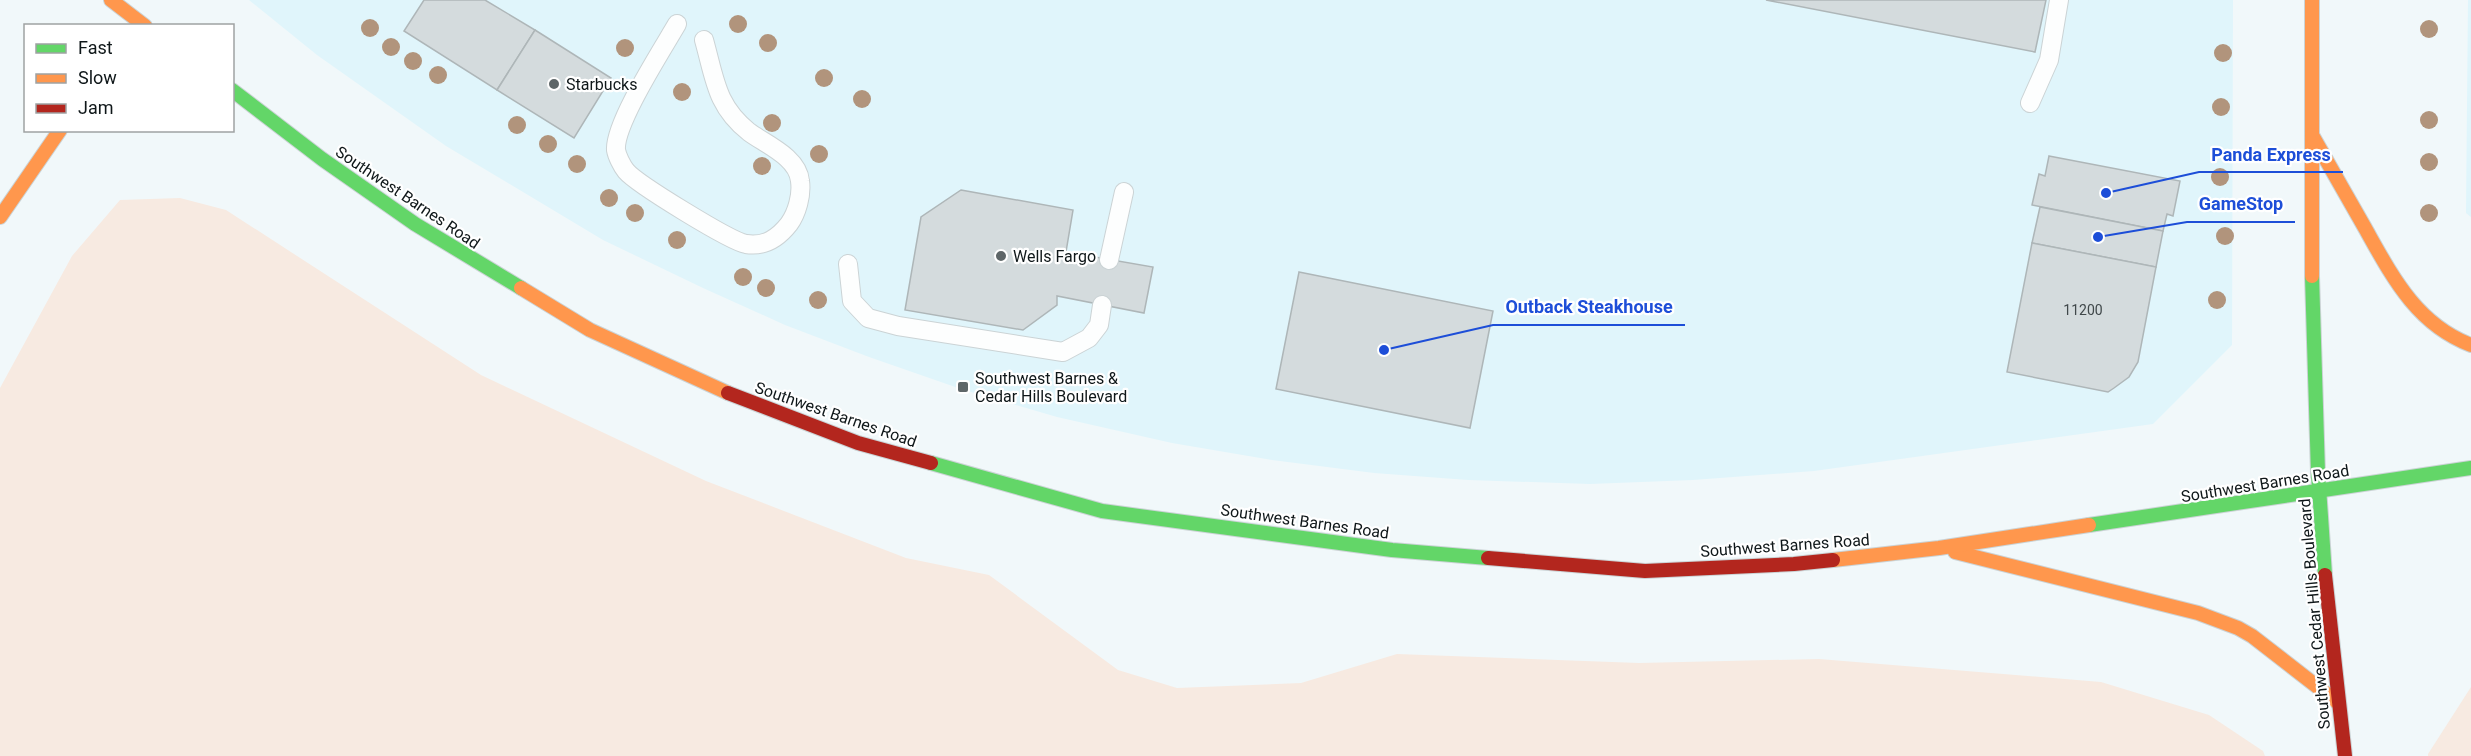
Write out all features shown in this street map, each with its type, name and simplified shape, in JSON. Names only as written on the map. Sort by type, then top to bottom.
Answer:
[{"type":"main road","points":[[111,0],[139,24]]},
{"type":"main road","name":"Southwest Cedar Hills Boulevard","points":[[2312,0],[2314,388],[2326,590],[2344,756]]},
{"type":"main road","name":"Southwest Barnes Road","points":[[234,92],[322,159],[415,224],[590,330],[749,402],[858,443],[1102,511],[1392,550],[1645,571],[1794,564],[1939,548],[2471,468]]},
{"type":"main road","points":[[0,217],[59,132]]},
{"type":"main road","points":[[2312,133],[2398,286],[2412,306],[2428,321],[2458,341],[2471,345]]},
{"type":"main road","points":[[1939,548],[2198,613],[2228,624],[2252,636],[2337,702]]},
{"type":"lane","points":[[2030,103],[2049,60],[2059,0]]},
{"type":"lane","points":[[677,24],[623,119],[617,136],[616,153],[626,171],[730,238],[746,244],[764,244],[781,234],[796,214],[801,180],[794,166],[777,150],[733,119],[721,101],[704,40]]},
{"type":"lane","points":[[1109,260],[1124,192]]},
{"type":"lane","points":[[848,264],[852,301],[868,318],[1063,352],[1089,338],[1099,325],[1102,305]]},
{"type":"shaded area","points":[[249,0],[2233,0],[2232,345],[2153,424],[1814,471],[1693,480],[1590,484],[1468,480],[1374,473],[1272,460],[1172,443],[1057,417],[961,389],[785,325],[703,288],[603,240],[446,146],[317,55]]},
{"type":"shaded area","points":[[2468,0],[2471,0],[2471,217],[2466,213]]},
{"type":"shaded area","points":[[180,198],[226,210],[481,375],[706,481],[906,558],[989,575],[1118,670],[1177,688],[1301,683],[1397,654],[1639,663],[1819,659],[2101,682],[2209,715],[2263,751],[2265,756],[0,756],[0,388],[72,256],[120,200]]},
{"type":"shaded area","points":[[2471,687],[2471,756],[2428,756],[2428,754]]},
{"type":"building","points":[[424,0],[485,0],[535,30],[497,90],[404,31]]},
{"type":"building","points":[[1766,0],[2046,0],[2035,52]]},
{"type":"building","name":"Starbucks","points":[[535,30],[611,78],[574,138],[497,90]]},
{"type":"building","points":[[2049,156],[2180,181],[2173,216],[2167,214],[2163,231],[2032,205],[2039,174],[2045,176]]},
{"type":"building","name":"Wells Fargo","points":[[961,190],[1073,210],[1066,252],[1153,267],[1144,313],[1057,296],[1057,305],[1023,330],[905,310],[921,217]]},
{"type":"building","points":[[2040,207],[2163,231],[2156,267],[2032,243]]},
{"type":"building","points":[[2032,243],[2156,267],[2138,362],[2129,377],[2108,392],[2007,372]]},
{"type":"building","points":[[1299,272],[1493,311],[1470,428],[1276,389]]},
{"type":"traffic: fast","points":[[234,92],[322,159],[415,224],[521,288]]},
{"type":"traffic: fast","points":[[2312,276],[2318,473],[2325,575]]},
{"type":"traffic: fast","points":[[931,463],[1102,511],[1392,550],[1488,558]]},
{"type":"traffic: fast","points":[[2089,525],[2471,468]]},
{"type":"traffic: slow","points":[[111,0],[142,24]]},
{"type":"traffic: slow","points":[[2312,0],[2312,276]]},
{"type":"traffic: slow","points":[[0,217],[59,132]]},
{"type":"traffic: slow","points":[[2312,135],[2385,264],[2408,297],[2435,325],[2471,345]]},
{"type":"traffic: slow","points":[[521,288],[590,330],[728,393]]},
{"type":"traffic: slow","points":[[1833,560],[1939,548],[2089,525]]},
{"type":"traffic: slow","points":[[1955,552],[2198,613],[2238,628],[2252,636],[2337,702]]},
{"type":"traffic: jam","points":[[728,393],[858,443],[931,463]]},
{"type":"traffic: jam","points":[[1488,558],[1645,571],[1833,560]]},
{"type":"traffic: jam","points":[[2325,575],[2345,756]]},
{"type":"place","name":"Starbucks","points":[[554,84]]},
{"type":"place","name":"Panda Express","points":[[2106,193]]},
{"type":"place","name":"GameStop","points":[[2098,237]]},
{"type":"place","name":"Wells Fargo","points":[[1001,256]]},
{"type":"place","name":"Outback Steakhouse","points":[[1384,350]]},
{"type":"place","name":"Southwest Barnes & Cedar Hills Boulevard","points":[[963,387]]}]
